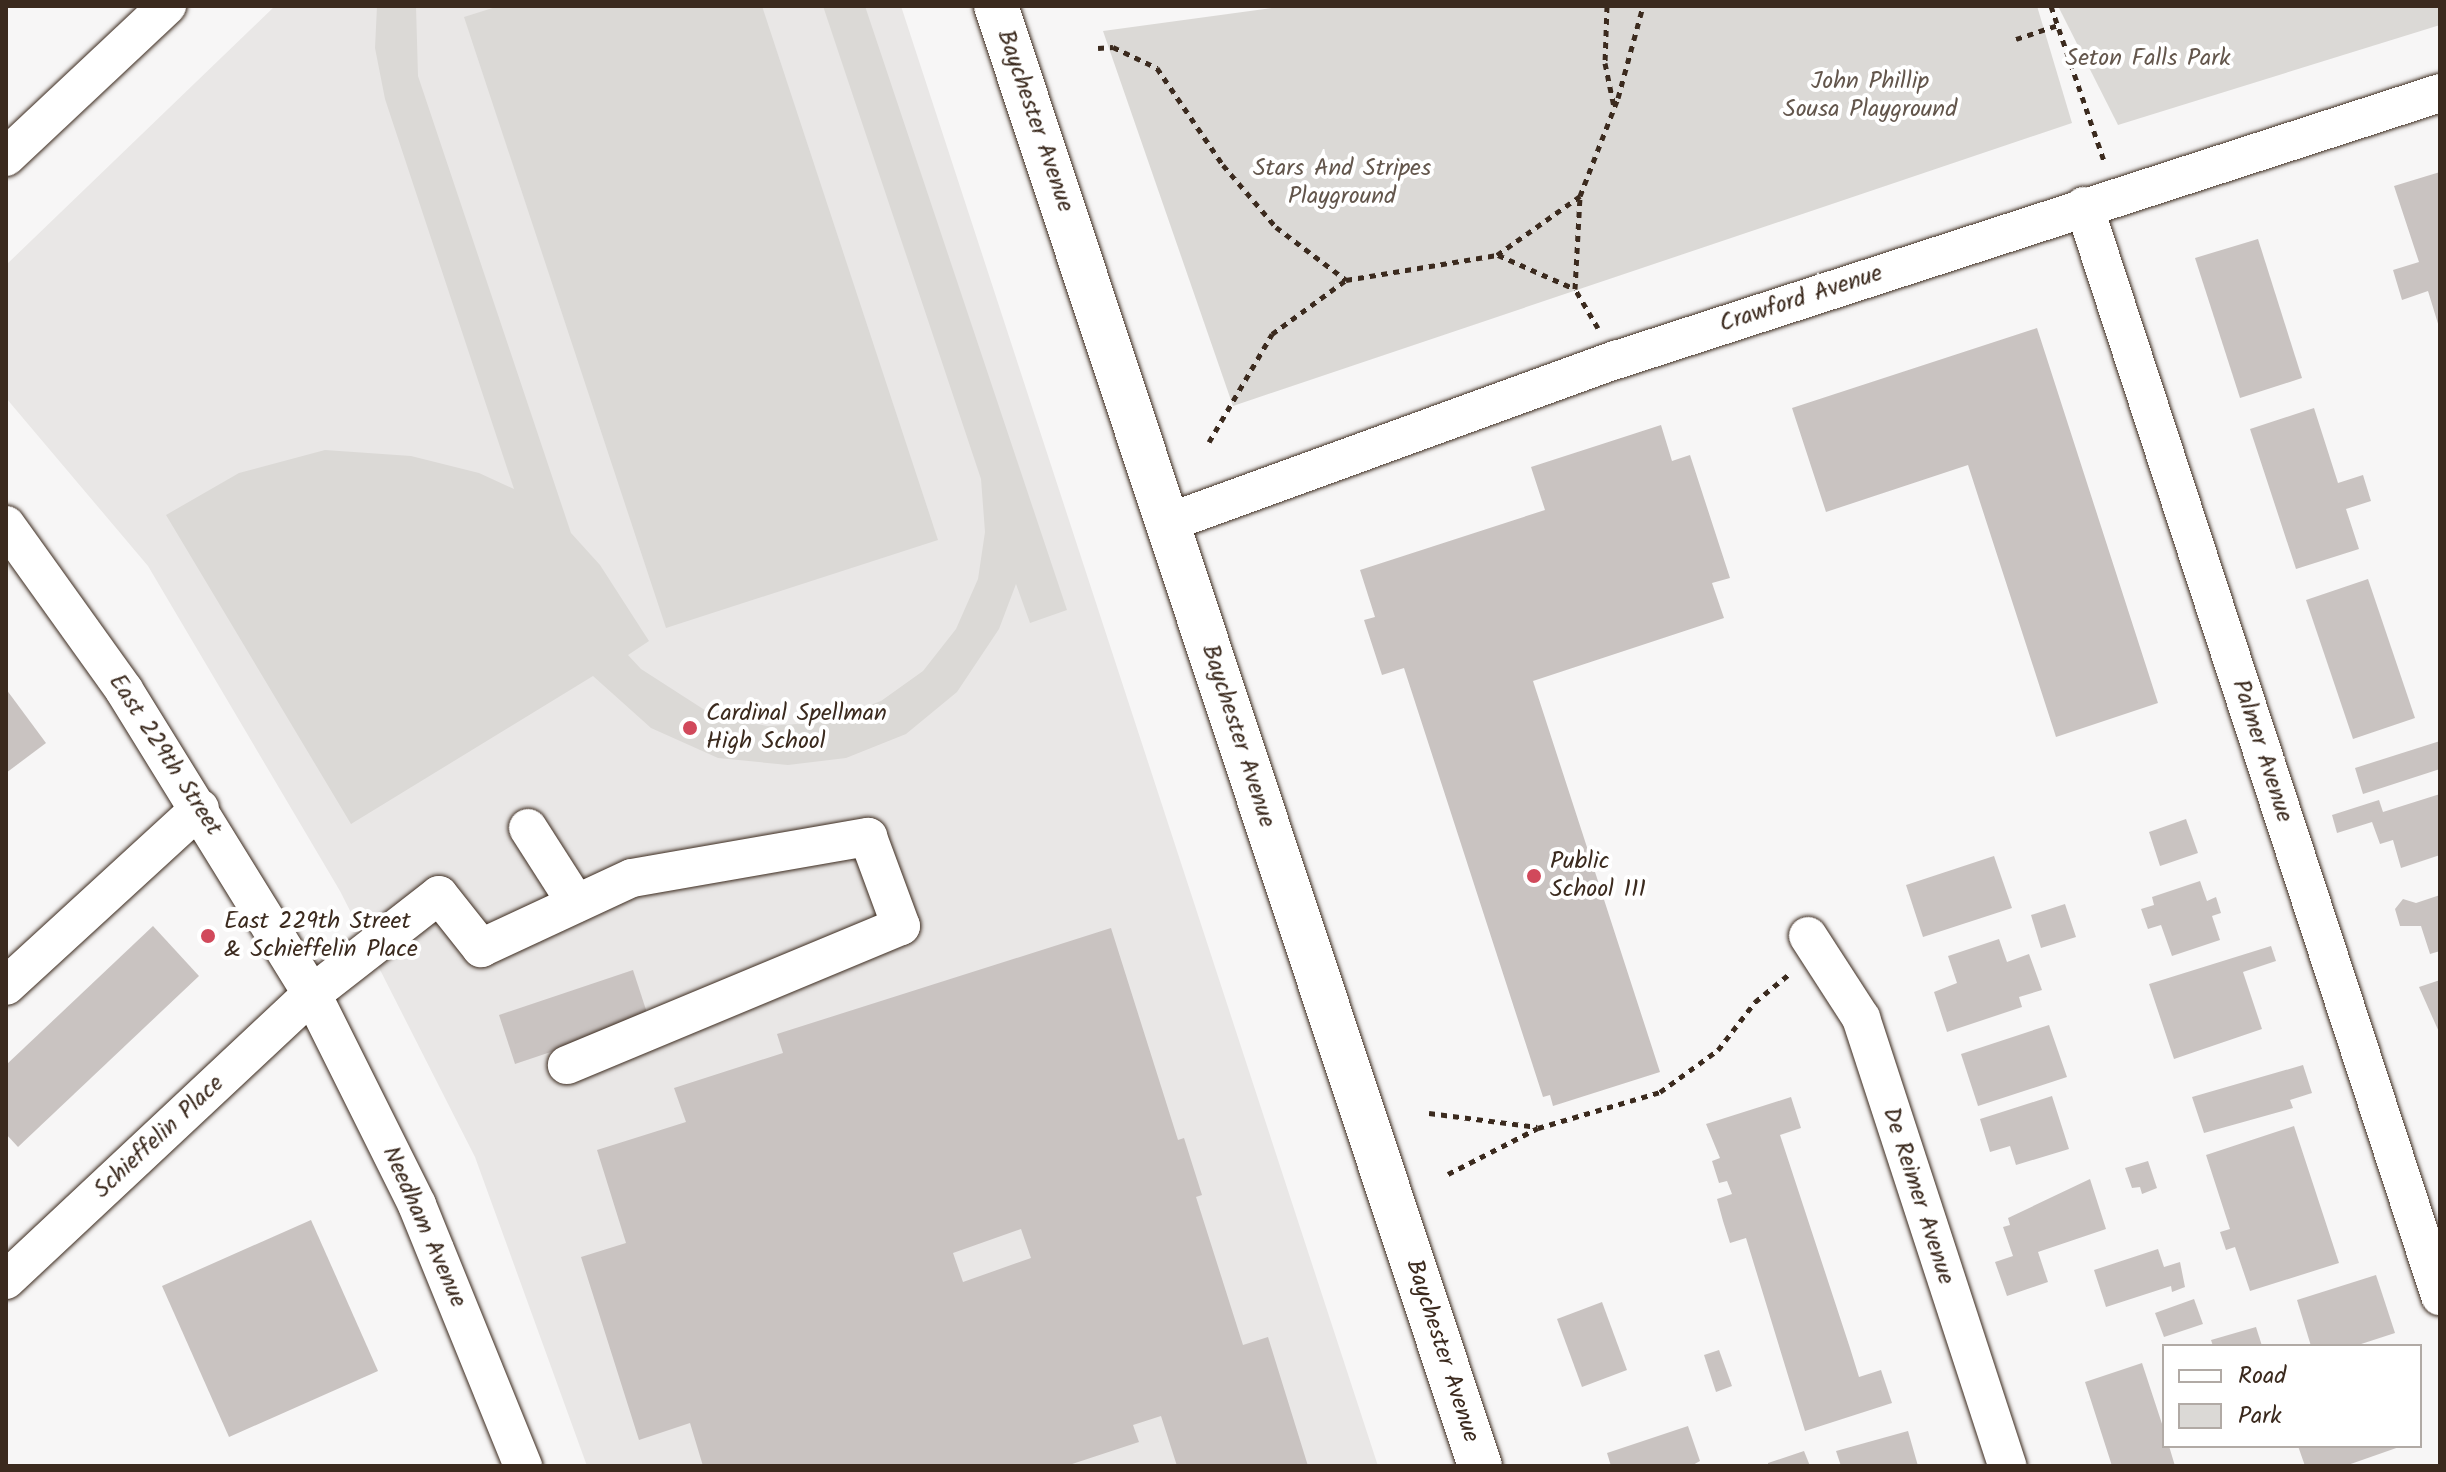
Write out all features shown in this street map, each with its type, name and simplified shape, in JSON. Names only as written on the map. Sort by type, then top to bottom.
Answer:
[{"type":"main road","name":"Baychester Avenue","points":[[996,6],[1480,1466]]},
{"type":"street","points":[[6,157],[167,6]]},
{"type":"street","name":"Crawford Avenue","points":[[1167,523],[1616,360],[2440,93]]},
{"type":"street","name":"Palmer Avenue","points":[[2101,203],[2440,1296]]},
{"type":"street","name":"East 229th Street","points":[[6,525],[200,808],[312,994]]},
{"type":"street","points":[[6,986],[200,808]]},
{"type":"street","points":[[528,828],[576,903],[632,878],[868,837],[901,926],[567,1065]]},
{"type":"street","name":"Schieffelin Place","points":[[12,1261],[312,994],[439,895],[481,948],[576,903]]},
{"type":"street","name":"De Reimer Avenue","points":[[1813,943],[1861,1018],[2007,1466]]},
{"type":"street","name":"Needham Avenue","points":[[312,994],[417,1205],[523,1466]]},
{"type":"path","points":[[1607,6],[1605,63],[1614,108]]},
{"type":"path","points":[[1616,360],[1575,289],[1580,196],[1614,108],[1643,6]]},
{"type":"path","points":[[2051,6],[2101,203]]},
{"type":"path","points":[[2016,39],[2058,25]]},
{"type":"path","points":[[1098,48],[1113,47],[1157,68],[1223,165],[1276,227],[1346,280]]},
{"type":"path","points":[[1209,442],[1272,334],[1346,280],[1497,255],[1580,196]]},
{"type":"path","points":[[1497,255],[1575,289]]},
{"type":"path","points":[[1448,1174],[1538,1128],[1660,1092],[1718,1050],[1755,1002],[1813,943]]},
{"type":"path","points":[[1429,1113],[1538,1128]]},
{"type":"shaded area","name":"Cardinal Spellman High School","points":[[275,6],[901,6],[1378,1466],[587,1466],[475,1157],[340,891],[148,566],[6,398],[6,265]]},
{"type":"green space","points":[[377,6],[416,6],[418,76],[571,533],[600,565],[649,641],[628,655],[641,669],[714,716],[768,726],[825,722],[881,701],[923,671],[956,629],[978,579],[985,532],[981,479],[823,6],[865,6],[1067,610],[1030,623],[1016,584],[999,629],[957,692],[906,734],[846,758],[788,765],[718,758],[651,728],[593,676],[351,824],[166,515],[239,473],[325,450],[411,456],[479,473],[514,489],[385,99],[375,48]]},
{"type":"green space","points":[[499,6],[762,6],[938,540],[666,628],[464,17]]},
{"type":"green space","name":"Stars And Stripes Playground","points":[[1287,6],[2037,6],[2072,123],[1233,406],[1103,31]]},
{"type":"green space","name":"Seton Falls Park","points":[[2058,6],[2440,6],[2440,25],[2118,125]]},
{"type":"building","points":[[2440,172],[2439,327],[2428,291],[2402,300],[2393,270],[2419,262],[2394,186]]},
{"type":"building","points":[[2258,239],[2302,378],[2240,398],[2195,258]]},
{"type":"building","points":[[2037,328],[2158,703],[2056,737],[1968,465],[1826,512],[1792,408]]},
{"type":"building","points":[[2314,408],[2338,483],[2363,475],[2371,501],[2346,509],[2359,549],[2296,569],[2250,429]]},
{"type":"building","name":"Public School 111","points":[[1661,425],[1672,461],[1690,455],[1730,578],[1712,583],[1724,618],[1533,681],[1660,1072],[1553,1106],[1550,1095],[1543,1097],[1404,668],[1382,675],[1364,620],[1375,617],[1360,570],[1545,510],[1531,467]]},
{"type":"building","points":[[2368,579],[2415,718],[2353,739],[2306,600]]},
{"type":"building","points":[[6,689],[46,743],[6,773]]},
{"type":"building","points":[[2440,741],[2440,769],[2363,794],[2355,768]]},
{"type":"building","points":[[2440,794],[2440,855],[2401,868],[2393,840],[2380,844],[2372,822],[2337,833],[2332,815],[2379,800],[2383,812]]},
{"type":"building","points":[[2186,819],[2198,853],[2160,866],[2149,832]]},
{"type":"building","points":[[1994,856],[2012,908],[1923,937],[1906,885]]},
{"type":"building","points":[[2200,881],[2207,901],[2216,897],[2221,913],[2212,916],[2220,940],[2172,956],[2161,925],[2148,929],[2141,909],[2154,905],[2152,897]]},
{"type":"building","points":[[2440,895],[2440,951],[2430,954],[2421,926],[2400,926],[2395,909],[2403,899],[2416,903]]},
{"type":"building","points":[[2065,904],[2076,937],[2041,948],[2031,915]]},
{"type":"building","points":[[153,926],[199,976],[18,1147],[6,1134],[6,1065]]},
{"type":"building","points":[[1111,928],[1178,1140],[1184,1138],[1202,1195],[1196,1197],[1243,1345],[1268,1337],[1308,1466],[1177,1466],[1161,1416],[1133,1425],[1139,1442],[1066,1466],[703,1466],[690,1423],[639,1440],[581,1257],[626,1243],[597,1150],[686,1122],[674,1088],[783,1053],[777,1034]],"holes":[[[1021,1229],[1031,1258],[963,1282],[953,1253]]]},
{"type":"building","points":[[1999,939],[2007,962],[2029,954],[2042,990],[2019,997],[2022,1007],[1947,1032],[1934,992],[1957,983],[1948,956]]},
{"type":"building","points":[[2271,946],[2276,961],[2243,972],[2262,1029],[2174,1059],[2149,984]]},
{"type":"building","points":[[633,970],[649,1019],[515,1064],[499,1015]]},
{"type":"building","points":[[2440,980],[2440,1032],[2439,1032],[2419,987]]},
{"type":"building","points":[[2049,1025],[2067,1077],[1978,1106],[1961,1054]]},
{"type":"building","points":[[2303,1065],[2312,1093],[2290,1100],[2293,1108],[2204,1133],[2192,1097]]},
{"type":"building","points":[[2052,1096],[2069,1149],[2016,1165],[2010,1146],[1990,1152],[1980,1119]]},
{"type":"building","points":[[1791,1097],[1801,1128],[1780,1135],[1859,1377],[1881,1370],[1892,1403],[1805,1431],[1746,1238],[1730,1243],[1717,1199],[1732,1194],[1727,1181],[1719,1183],[1712,1161],[1720,1158],[1706,1124]]},
{"type":"building","points":[[2294,1126],[2339,1263],[2250,1291],[2235,1247],[2226,1250],[2220,1232],[2230,1229],[2206,1155]]},
{"type":"building","points":[[2148,1161],[2157,1188],[2142,1194],[2140,1187],[2132,1188],[2125,1168]]},
{"type":"building","points":[[2090,1179],[2106,1229],[2038,1252],[2048,1282],[2007,1296],[1995,1262],[2013,1256],[2003,1227],[2010,1225],[2008,1218]]},
{"type":"building","points":[[311,1220],[378,1371],[229,1437],[162,1286]]},
{"type":"building","points":[[2158,1249],[2164,1267],[2180,1262],[2185,1287],[2172,1292],[2171,1286],[2106,1307],[2094,1270]]},
{"type":"building","points":[[2376,1275],[2395,1333],[2361,1344],[2310,1344],[2297,1300]]},
{"type":"building","points":[[2194,1299],[2203,1324],[2164,1337],[2155,1313]]},
{"type":"building","points":[[1602,1302],[1627,1370],[1582,1387],[1557,1319]]},
{"type":"building","points":[[2256,1327],[2261,1344],[2212,1344],[2211,1340]]},
{"type":"building","points":[[1719,1350],[1732,1386],[1716,1392],[1704,1355]]},
{"type":"building","points":[[2142,1363],[2162,1424],[2162,1448],[2170,1448],[2175,1466],[2112,1466],[2085,1382]]},
{"type":"building","points":[[1688,1426],[1700,1461],[1691,1466],[1611,1466],[1607,1453]]},
{"type":"building","points":[[1908,1431],[1918,1466],[1841,1466],[1836,1451]]},
{"type":"building","points":[[2299,1448],[2396,1448],[2345,1466],[2305,1466]]},
{"type":"building","points":[[1804,1451],[1810,1466],[1768,1466],[1768,1463]]},
{"type":"place","name":"Cardinal Spellman High School","points":[[690,728]]},
{"type":"place","name":"Public School 111","points":[[1534,876]]},
{"type":"place","name":"East 229th Street & Schieffelin Place","points":[[208,936]]},
{"type":"park label","name":"John Phillip Sousa Playground","points":[[1870,96]]}]
